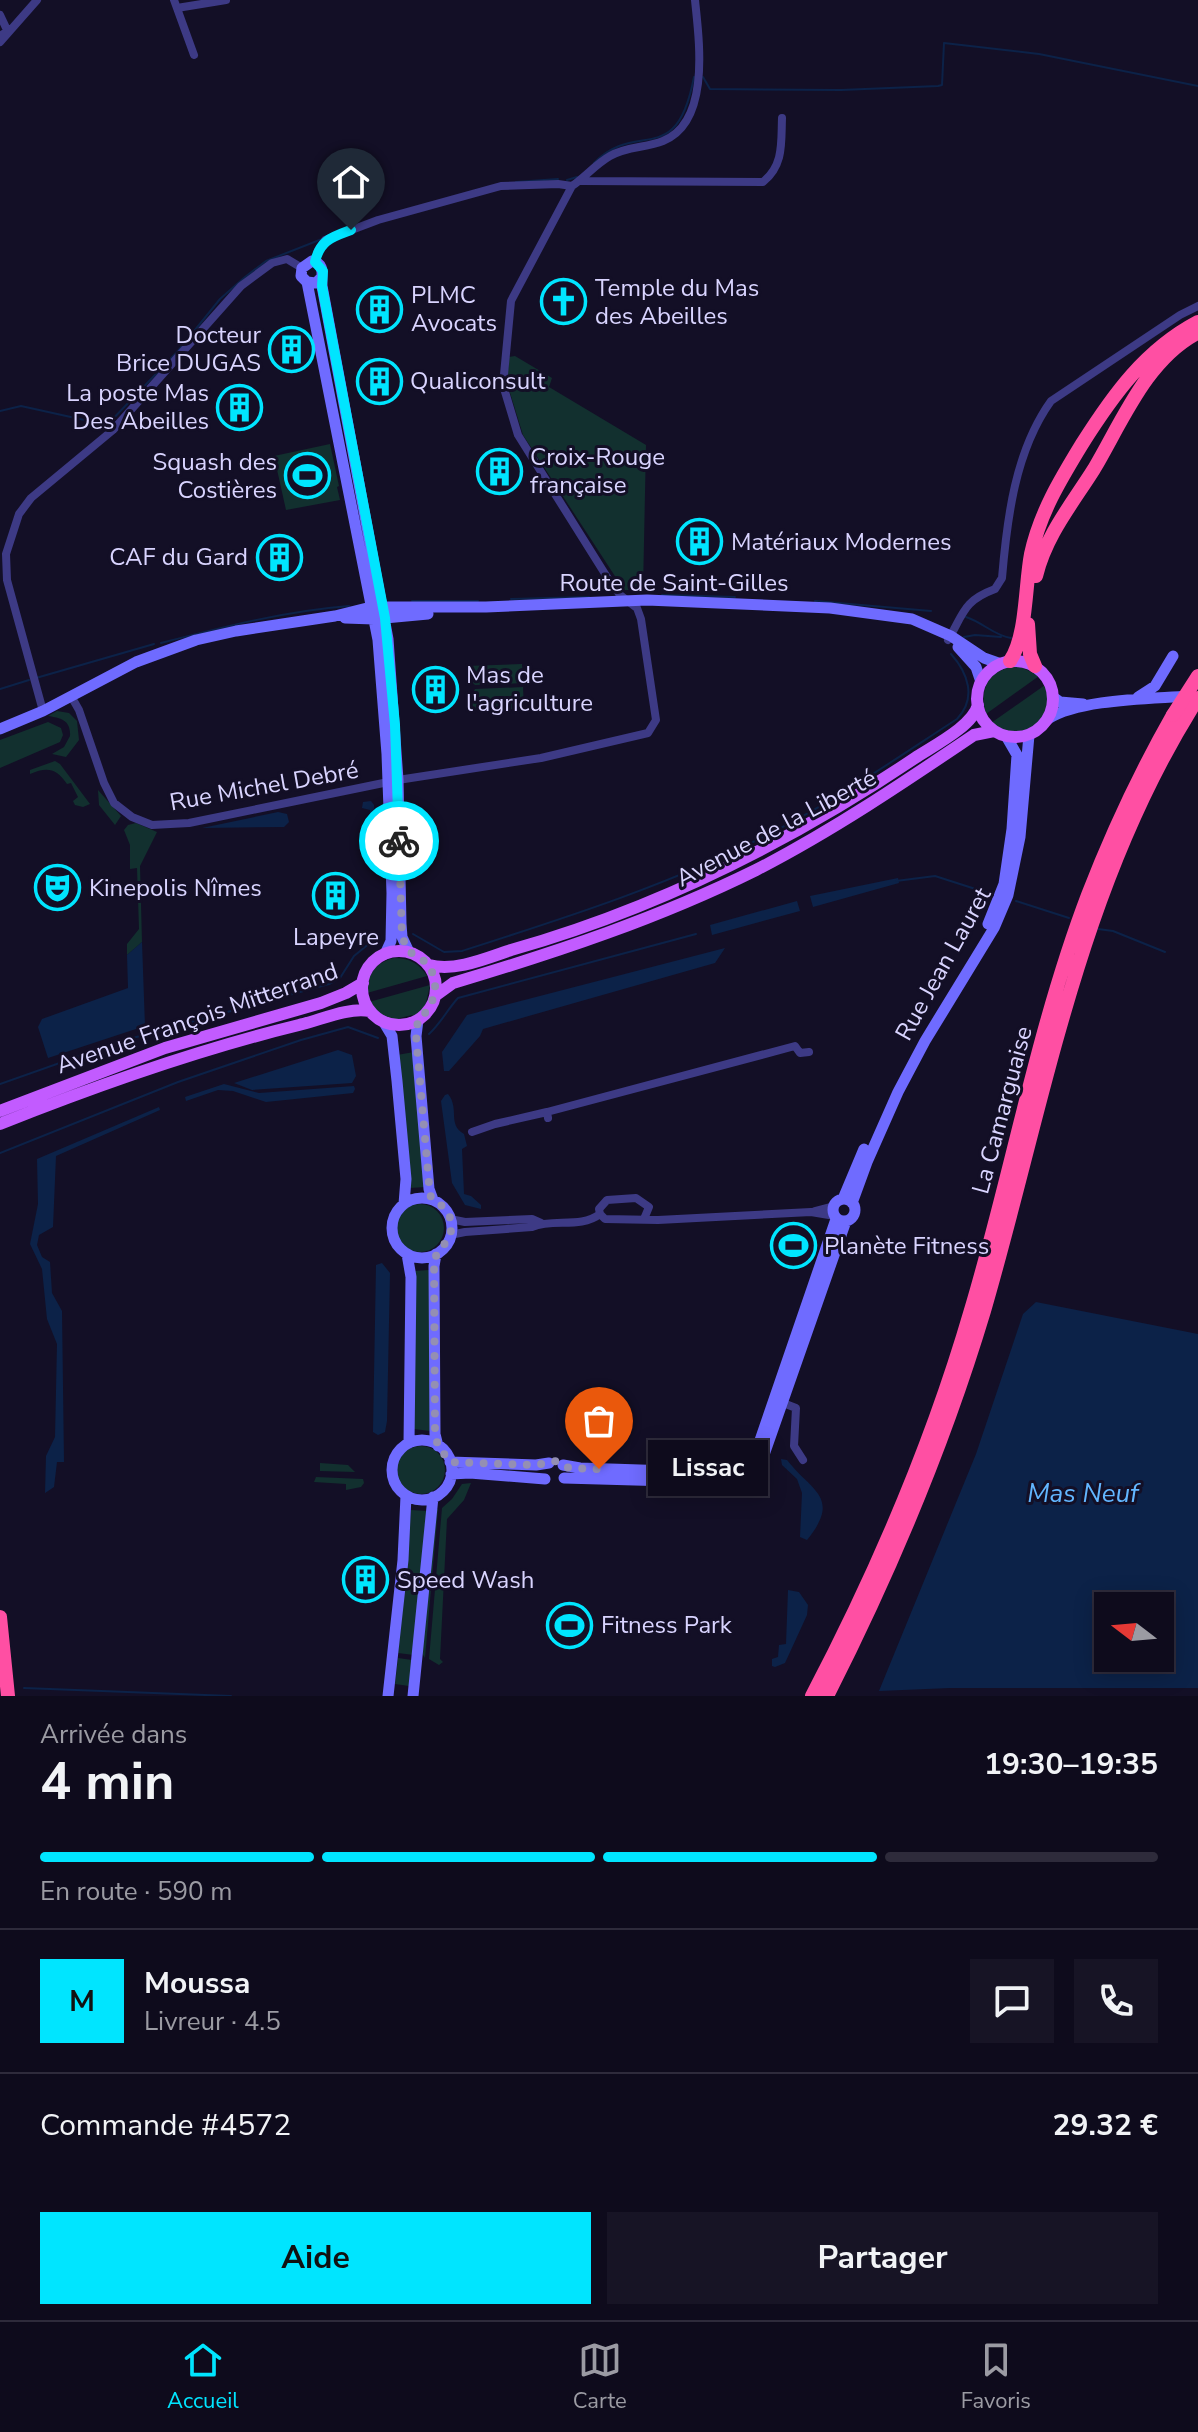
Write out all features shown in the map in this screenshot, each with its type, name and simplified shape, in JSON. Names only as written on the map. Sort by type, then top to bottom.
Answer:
[{"type":"highway","points":[[1006,663],[1015,654],[1020,633],[1032,550],[1040,520],[1057,483],[1120,387],[1174,336],[1198,322]]},
{"type":"highway","points":[[1035,666],[1029,648],[1028,617],[1046,545],[1157,367],[1169,353],[1198,333]]},
{"type":"highway","name":"La Camarguaise","points":[[827,1696],[911,1517],[968,1364],[1064,1009],[1098,903],[1198,676]]},
{"type":"highway","name":"La Camarguaise","points":[[812,1696],[864,1592],[923,1454],[971,1312],[1052,1006],[1087,897],[1120,818],[1180,715],[1198,697]]},
{"type":"highway","points":[[0,1617],[8,1696]]},
{"type":"main road","points":[[378,612],[307,282],[301,276],[302,268],[308,262],[315,262],[322,268],[321,278],[378,612],[393,781],[402,937],[409,952]]},
{"type":"main road","points":[[307,282],[316,283],[321,278]]},
{"type":"main road","name":"Route de Saint-Gilles","points":[[378,612],[432,614],[683,600],[807,606],[912,619],[984,658],[1006,663]]},
{"type":"main road","name":"Route de Saint-Gilles","points":[[0,729],[43,711],[136,662],[196,640],[335,616],[378,612],[601,602],[633,604]]},
{"type":"main road","name":"Route de Saint-Gilles","points":[[949,638],[970,658],[980,673],[981,682]]},
{"type":"main road","points":[[1132,701],[1157,684],[1173,656]]},
{"type":"main road","points":[[1048,719],[1053,697],[1049,681],[1035,666],[1025,662],[1006,663],[988,672],[981,682],[978,705],[983,719],[1000,733],[1029,735],[1056,714],[1092,705],[1198,697]]},
{"type":"main road","points":[[1053,697],[1060,702],[1092,705]]},
{"type":"main road","name":"Avenue de la Liberté","points":[[429,965],[458,965],[533,944],[700,881],[773,845],[879,782],[961,727],[974,715],[978,705]]},
{"type":"main road","name":"Avenue de la Liberté","points":[[435,996],[453,983],[596,938],[730,882],[852,816],[974,735],[1000,733]]},
{"type":"main road","name":"Rue Jean Lauret","points":[[690,1477],[730,1471],[745,1463],[757,1449],[841,1211],[888,1097],[989,922],[1008,866],[1017,755],[1000,733]]},
{"type":"main road","name":"Rue Jean Lauret","points":[[690,1477],[711,1482],[735,1477],[757,1463],[768,1445],[841,1211],[898,1092],[925,1041],[994,928],[1008,895],[1020,837],[1029,735]]},
{"type":"main road","points":[[393,781],[390,945],[368,969],[363,996],[370,1011],[383,1021],[392,1036],[406,1179],[404,1204]]},
{"type":"main road","points":[[383,1021],[404,1025],[418,1020],[430,1008],[436,983],[429,965],[421,958],[409,952],[385,954]]},
{"type":"main road","name":"Avenue François Mitterrand","points":[[0,1111],[165,1048],[321,1003],[363,983]]},
{"type":"main road","name":"Avenue François Mitterrand","points":[[0,1124],[115,1079],[191,1055],[354,1010],[370,1011]]},
{"type":"main road","points":[[418,1020],[416,1036],[427,1137],[429,1189],[433,1200],[450,1219],[450,1235],[445,1246],[436,1254],[422,1258],[407,1254],[398,1247],[392,1230],[395,1215],[404,1204],[416,1199],[433,1200]]},
{"type":"main road","points":[[407,1254],[411,1277],[409,1443]]},
{"type":"main road","points":[[436,1254],[435,1434],[450,1468],[445,1489],[433,1497],[416,1500],[406,1496],[394,1482],[392,1467],[399,1452],[409,1443],[424,1441],[438,1446]]},
{"type":"main road","points":[[450,1468],[470,1473],[545,1479],[555,1483],[564,1478],[670,1476],[681,1466],[690,1477],[680,1488],[670,1476],[580,1468],[556,1461],[536,1465],[450,1468]]},
{"type":"main road","points":[[545,1479],[544,1472],[549,1463]]},
{"type":"main road","points":[[563,1465],[566,1471],[564,1478]]},
{"type":"main road","points":[[389,1692],[403,1560],[406,1496]]},
{"type":"main road","points":[[414,1692],[433,1497]]},
{"type":"street","points":[[3,36],[37,0]]},
{"type":"street","points":[[194,55],[176,4],[226,0]]},
{"type":"street","points":[[315,262],[325,240],[378,220],[501,186],[572,186],[582,181],[609,156],[666,140],[678,131],[689,115],[701,60],[695,0]]},
{"type":"street","points":[[0,15],[3,36]]},
{"type":"street","points":[[582,181],[763,182],[780,161],[782,118]]},
{"type":"street","points":[[572,186],[511,301],[503,385],[518,435],[611,582],[620,595],[633,604]]},
{"type":"street","points":[[43,711],[7,580],[9,537],[19,514],[31,498],[113,430],[241,286],[272,263],[287,259],[302,268]]},
{"type":"street","points":[[949,638],[964,607],[978,596],[995,589],[1002,578],[1012,496],[1030,440],[1051,401],[1198,306]]},
{"type":"street","points":[[601,602],[610,593],[611,582]]},
{"type":"street","name":"Rue Michel Debré","points":[[71,696],[114,803],[132,817],[152,825],[189,823],[393,781],[541,758],[648,733],[656,720],[641,619],[633,604]]},
{"type":"street","points":[[472,1132],[495,1124],[547,1115],[795,1046],[800,1053],[809,1052]]},
{"type":"street","points":[[450,1235],[532,1227],[542,1223],[591,1221],[600,1214],[601,1205],[607,1200],[636,1198],[664,1218]]},
{"type":"street","points":[[644,1219],[649,1207]]},
{"type":"street","points":[[600,1214],[605,1219],[644,1219],[841,1211]]},
{"type":"street","points":[[450,1219],[465,1222],[532,1219],[542,1223]]},
{"type":"street","points":[[783,1403],[796,1408],[794,1446],[803,1460]]},
{"type":"green space","points":[[515,356],[552,378],[549,387],[646,445],[643,590],[624,590],[523,435],[507,383],[509,357]]},
{"type":"green space","name":"Squash des Costières","points":[[330,444],[340,500],[286,510],[274,456]]},
{"type":"green space","points":[[522,664],[523,683],[475,685],[467,677],[466,666]]},
{"type":"green space","points":[[1019,666],[1039,676],[986,714],[984,696],[989,681],[1000,671]]},
{"type":"green space","points":[[1045,685],[1046,710],[1034,727],[1014,732],[991,723]]},
{"type":"green space","points":[[523,687],[524,709],[472,710],[468,704],[467,697],[475,689]]},
{"type":"green space","points":[[57,711],[69,713],[77,721],[79,740],[66,757],[52,754],[64,747],[70,736],[69,726],[64,721],[48,716]]},
{"type":"green space","points":[[48,722],[61,728],[63,735],[60,742],[0,768],[0,740]]},
{"type":"green space","points":[[55,761],[90,804],[83,807],[75,805],[73,801],[78,797],[71,783],[67,784],[55,772],[41,770],[30,774],[30,770]]},
{"type":"green space","points":[[98,790],[121,816],[115,825],[99,805]]},
{"type":"green space","points":[[136,823],[157,832],[140,866],[142,942],[127,955],[127,944],[139,929],[137,868],[130,869],[130,845],[124,830]]},
{"type":"green space","points":[[394,958],[413,962],[427,976],[367,993],[368,980],[374,970],[382,962]]},
{"type":"green space","points":[[430,985],[425,1007],[414,1017],[400,1018],[400,1021],[382,1017],[369,1002]]},
{"type":"green space","points":[[414,1052],[426,1187],[409,1188],[397,1055]]},
{"type":"green space","points":[[420,1204],[437,1211],[444,1228],[437,1245],[420,1252],[403,1245],[396,1228],[403,1211]]},
{"type":"green space","points":[[429,1270],[430,1431],[414,1429],[415,1271]]},
{"type":"green space","points":[[421,1446],[438,1453],[445,1470],[438,1487],[421,1494],[404,1487],[397,1470],[404,1453]]},
{"type":"green space","points":[[320,1463],[348,1465],[355,1472],[320,1471]]},
{"type":"green space","points":[[316,1477],[363,1479],[364,1483],[361,1487],[346,1490],[346,1484],[314,1482]]},
{"type":"green space","points":[[747,1479],[757,1490],[732,1490],[731,1496],[724,1498],[723,1493],[698,1491],[731,1486]]},
{"type":"green space","points":[[471,1483],[464,1500],[447,1519],[440,1659],[443,1662],[439,1665],[429,1659],[442,1508],[462,1484]]},
{"type":"green space","points":[[438,1509],[425,1658],[422,1653],[435,1510]]},
{"type":"green space","points":[[411,1510],[427,1511],[414,1655],[398,1653]]},
{"type":"green space","points":[[398,1658],[412,1660],[409,1686],[395,1684]]},
{"type":"water","points":[[371,801],[374,805],[378,859],[375,862],[372,860],[370,810],[362,808],[363,802]]},
{"type":"water","points":[[278,812],[287,814],[289,822],[284,827],[202,828]]},
{"type":"water","points":[[898,878],[899,883],[813,907],[810,896]]},
{"type":"water","points":[[797,901],[800,911],[712,935],[710,925]]},
{"type":"water","points":[[142,942],[145,1026],[48,1058],[38,1027],[42,1019],[128,988],[127,955]]},
{"type":"water","points":[[725,948],[715,963],[483,1029],[449,1071],[444,1071],[442,1052],[467,1015]]},
{"type":"water","points":[[338,1050],[352,1055],[356,1076],[352,1083],[252,1090],[234,1083]]},
{"type":"water","points":[[224,1084],[259,1093],[354,1086],[355,1089],[353,1093],[266,1102],[233,1091],[218,1090],[186,1101],[185,1097]]},
{"type":"water","points":[[448,1094],[456,1126],[464,1134],[467,1146],[462,1149],[464,1194],[471,1196],[481,1205],[481,1209],[465,1205],[452,1183],[441,1101]]},
{"type":"water","points":[[159,1107],[160,1110],[56,1156],[53,1227],[39,1235],[37,1245],[42,1257],[50,1262],[52,1293],[62,1311],[64,1462],[57,1462],[54,1487],[45,1493],[46,1456],[55,1437],[57,1344],[47,1319],[42,1269],[30,1244],[38,1204],[37,1159]]},
{"type":"water","points":[[382,1263],[390,1273],[387,1421],[385,1432],[378,1435],[373,1432],[376,1265]]},
{"type":"water","name":"Mas Neuf","points":[[1036,1302],[1198,1334],[1198,1688],[879,1691],[976,1454],[1023,1314]]},
{"type":"water","points":[[781,1459],[787,1460],[813,1488],[822,1504],[822,1514],[807,1540],[800,1537],[802,1493],[797,1479],[782,1465]]},
{"type":"water","points":[[788,1590],[799,1592],[808,1605],[807,1615],[785,1663],[775,1667],[772,1666],[772,1659],[778,1657],[779,1645],[786,1644]]},
{"type":"waterway","points":[[703,77],[710,89],[841,90],[938,86],[942,85],[944,43],[1039,54],[1198,86]]},
{"type":"waterway","points":[[594,163],[610,150],[666,134],[677,124],[686,106],[694,77]]},
{"type":"waterway","points":[[567,180],[577,177]]},
{"type":"waterway","points":[[516,182],[558,179]]},
{"type":"waterway","points":[[0,411],[21,406],[107,425],[178,351],[220,299],[245,277],[266,261],[322,239]]},
{"type":"waterway","points":[[662,595],[735,597]]},
{"type":"waterway","points":[[511,599],[589,597]]},
{"type":"waterway","points":[[412,601],[478,601]]},
{"type":"waterway","points":[[815,601],[931,611]]},
{"type":"waterway","points":[[161,643],[278,616],[349,606]]},
{"type":"waterway","points":[[966,617],[1011,638]]},
{"type":"waterway","points":[[964,637],[1001,637]]},
{"type":"waterway","points":[[36,678],[154,644]]},
{"type":"waterway","points":[[413,934],[444,952],[462,951],[660,883],[775,831],[844,792],[957,719],[967,703],[968,686],[962,669],[951,654]]},
{"type":"waterway","points":[[0,689],[29,680]]},
{"type":"waterway","points":[[896,881],[935,876],[991,894]]},
{"type":"waterway","points":[[1016,901],[1069,918]]},
{"type":"waterway","points":[[1098,929],[1113,931],[1165,952]]},
{"type":"waterway","points":[[429,1034],[458,998],[696,934]]},
{"type":"waterway","points":[[0,1084],[122,1041],[329,984],[340,978],[354,956],[376,938]]},
{"type":"waterway","points":[[0,1153],[178,1082],[301,1040],[348,1027],[378,1038]]},
{"type":"waterway","points":[[24,1688],[231,1696]]},
{"type":"way so far","points":[[399,841],[402,937],[409,952],[429,965],[436,983],[430,1008],[418,1020],[416,1036],[430,1195],[446,1211],[451,1225],[447,1243],[434,1259],[435,1434],[438,1446],[450,1462],[536,1465],[556,1461],[569,1468],[599,1469]]},
{"type":"place","name":"Temple du Mas des Abeilles","points":[[564,302]]},
{"type":"place","name":"PLMC Avocats","points":[[380,309]]},
{"type":"place","name":"Docteur Brice DUGAS","points":[[292,349]]},
{"type":"place","name":"Qualiconsult","points":[[379,381]]},
{"type":"place","name":"La poste Mas Des Abeilles","points":[[240,407]]},
{"type":"place","name":"Croix-Rouge française","points":[[499,471]]},
{"type":"place","name":"Squash des Costières","points":[[308,476]]},
{"type":"place","name":"Matériaux Modernes","points":[[700,542]]},
{"type":"place","name":"CAF du Gard","points":[[279,557]]},
{"type":"place","name":"Mas de l'agriculture","points":[[435,689]]},
{"type":"place","name":"Kinepolis Nîmes","points":[[58,888]]},
{"type":"place","name":"Lapeyre","points":[[336,895]]},
{"type":"place","name":"Planète Fitness","points":[[793,1246]]},
{"type":"place","name":"Lissac","points":[[599,1469]]},
{"type":"place","name":"Speed Wash","points":[[366,1580]]},
{"type":"place","name":"Fitness Park","points":[[570,1625]]},
{"type":"route","points":[[351,230],[325,240],[315,262],[323,271],[322,286],[385,618],[395,725],[399,841]]}]
